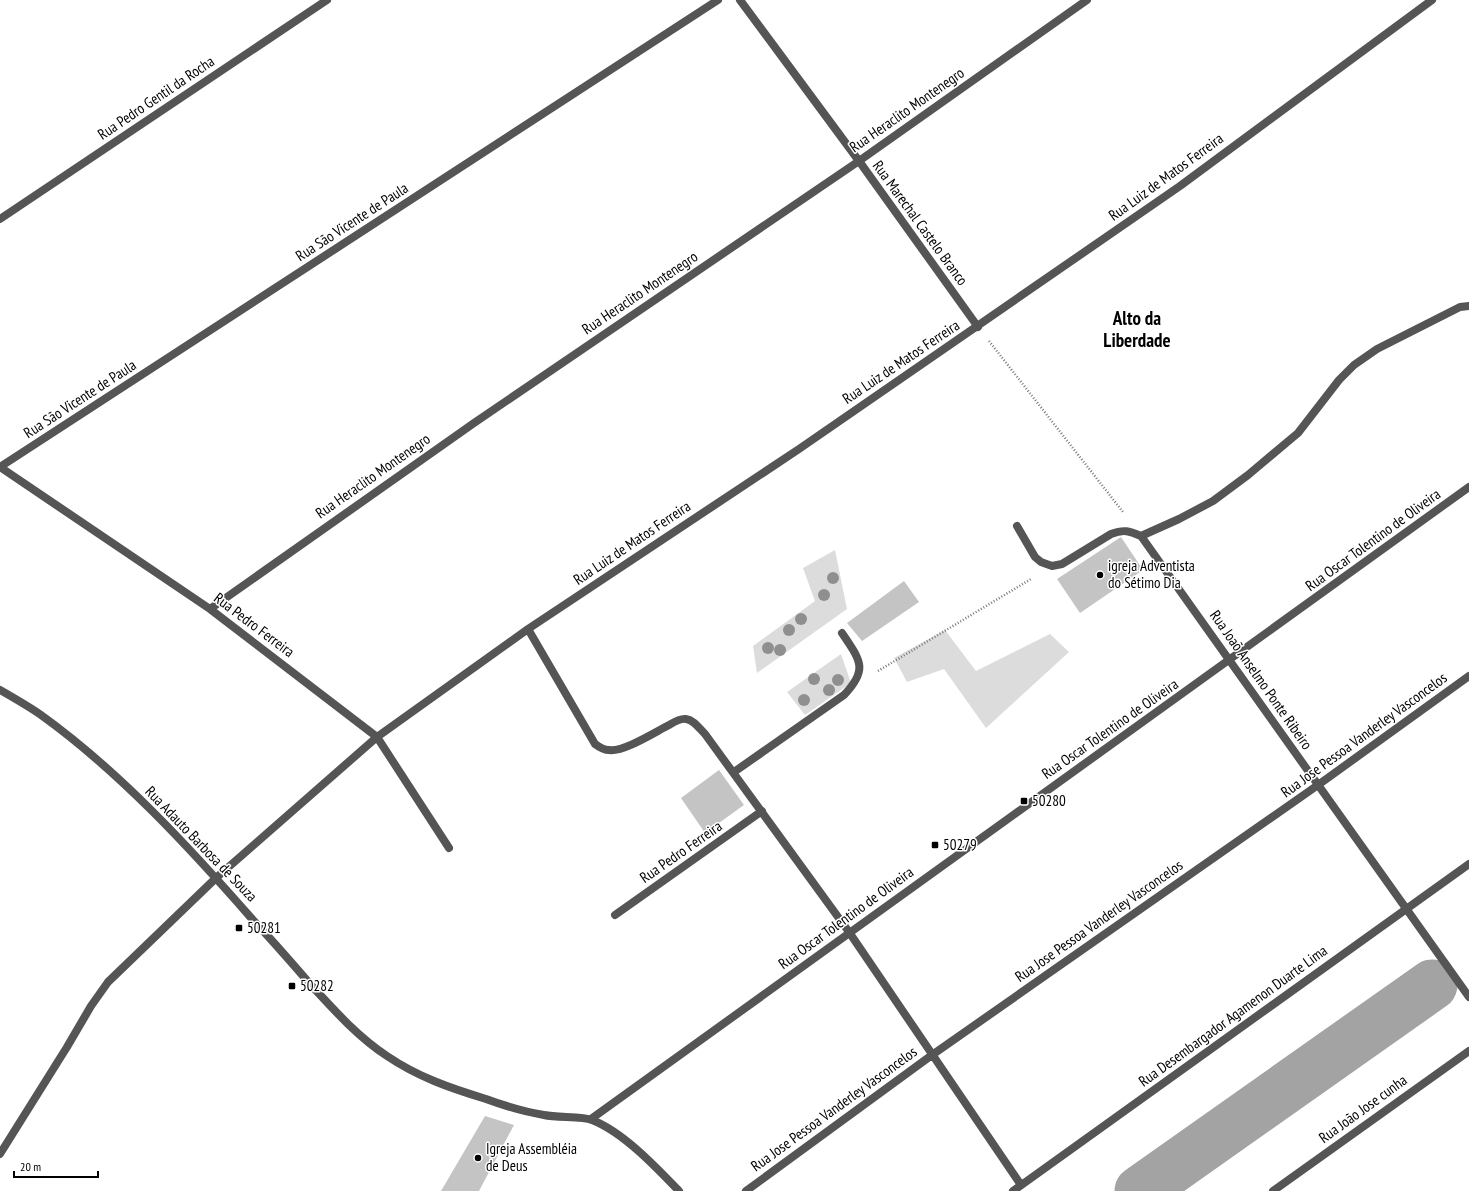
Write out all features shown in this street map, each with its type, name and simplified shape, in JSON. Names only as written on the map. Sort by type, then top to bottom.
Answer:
[{"type":"street","name":"Rua Pedro Gentil da Rocha","points":[[0,219],[327,0]]},
{"type":"street","name":"Rua São Vicente de Paula","points":[[0,467],[718,0]]},
{"type":"street","name":"Rua Marechal Castelo Branco","points":[[740,0],[978,326]]},
{"type":"street","name":"Rua Heraclito Montenegro","points":[[210,608],[474,423],[859,161],[1087,0]]},
{"type":"street","name":"Rua Luiz de Matos Ferreira","points":[[0,1154],[91,1006],[108,982],[216,878],[378,737],[528,629],[799,449],[1180,186],[1432,0]]},
{"type":"street","points":[[1017,526],[1035,557],[1041,562],[1052,566],[1062,564],[1118,531],[1128,531],[1141,536],[1179,519],[1213,501],[1248,475],[1298,433],[1339,380],[1354,365],[1377,349],[1460,306],[1469,306]]},
{"type":"street","name":"Rua Pedro Ferreira","points":[[0,467],[210,608],[378,737],[449,848]]},
{"type":"street","name":"Rua Oscar Tolentino de Oliveira","points":[[591,1119],[849,932],[1231,660],[1469,488]]},
{"type":"street","name":"Rua Joaõ Anselmo Ponte Ribeiro","points":[[1141,536],[1231,660],[1469,997]]},
{"type":"street","points":[[528,629],[595,744],[601,748],[616,750],[637,741],[676,720],[684,718],[691,720],[705,734],[849,932],[1021,1185]]},
{"type":"street","points":[[734,772],[844,695],[854,685],[860,668],[854,650],[842,633]]},
{"type":"street","name":"Rua Jose Pessoa Vanderley Vasconcelos","points":[[746,1191],[932,1055],[1318,785],[1469,676]]},
{"type":"street","name":"Rua Adauto Barbosa de Souza","points":[[0,690],[40,714],[98,760],[163,822],[216,878],[331,1007],[363,1038],[386,1056],[414,1073],[441,1085],[512,1108],[544,1115],[591,1119],[614,1132],[630,1144],[655,1165],[679,1191]]},
{"type":"street","name":"Rua Pedro Ferreira","points":[[615,915],[762,811]]},
{"type":"street","name":"Rua Desembargador Agamenon Duarte Lima","points":[[1013,1191],[1469,864]]},
{"type":"street","name":"Rua João Jose cunha","points":[[1273,1191],[1469,1051]]},
{"type":"path","points":[[978,326],[1141,536]]},
{"type":"path","points":[[854,685],[1052,566]]},
{"type":"shaded area","points":[[835,550],[847,609],[757,673],[753,646],[815,601],[803,568]]},
{"type":"shaded area","points":[[945,630],[976,671],[1050,634],[1069,652],[986,728],[944,669],[907,682],[894,658]]},
{"type":"shaded area","points":[[841,654],[851,683],[805,715],[787,692]]},
{"type":"building","name":"igreja Adventista do Sétimo Dia","points":[[1121,537],[1143,570],[1080,613],[1057,579]]},
{"type":"building","points":[[904,581],[919,602],[862,641],[847,623]]},
{"type":"building","points":[[719,770],[744,805],[705,833],[681,798]]},
{"type":"building","name":"Igreja Assembléia de Deus","points":[[485,1116],[514,1125],[479,1191],[441,1191]]},
{"type":"waterway","points":[[1140,1191],[1432,985]]},
{"type":"place","name":"igreja Adventista do Sétimo Dia","points":[[1100,575]]},
{"type":"place","name":"50280","points":[[1024,801]]},
{"type":"place","name":"50279","points":[[935,845]]},
{"type":"place","name":"50281","points":[[239,928]]},
{"type":"place","name":"50282","points":[[292,986]]},
{"type":"place","name":"Igreja Assembléia de Deus","points":[[478,1158]]},
{"type":"district","name":"Alto da Liberdade","points":[[1137,329]]}]
